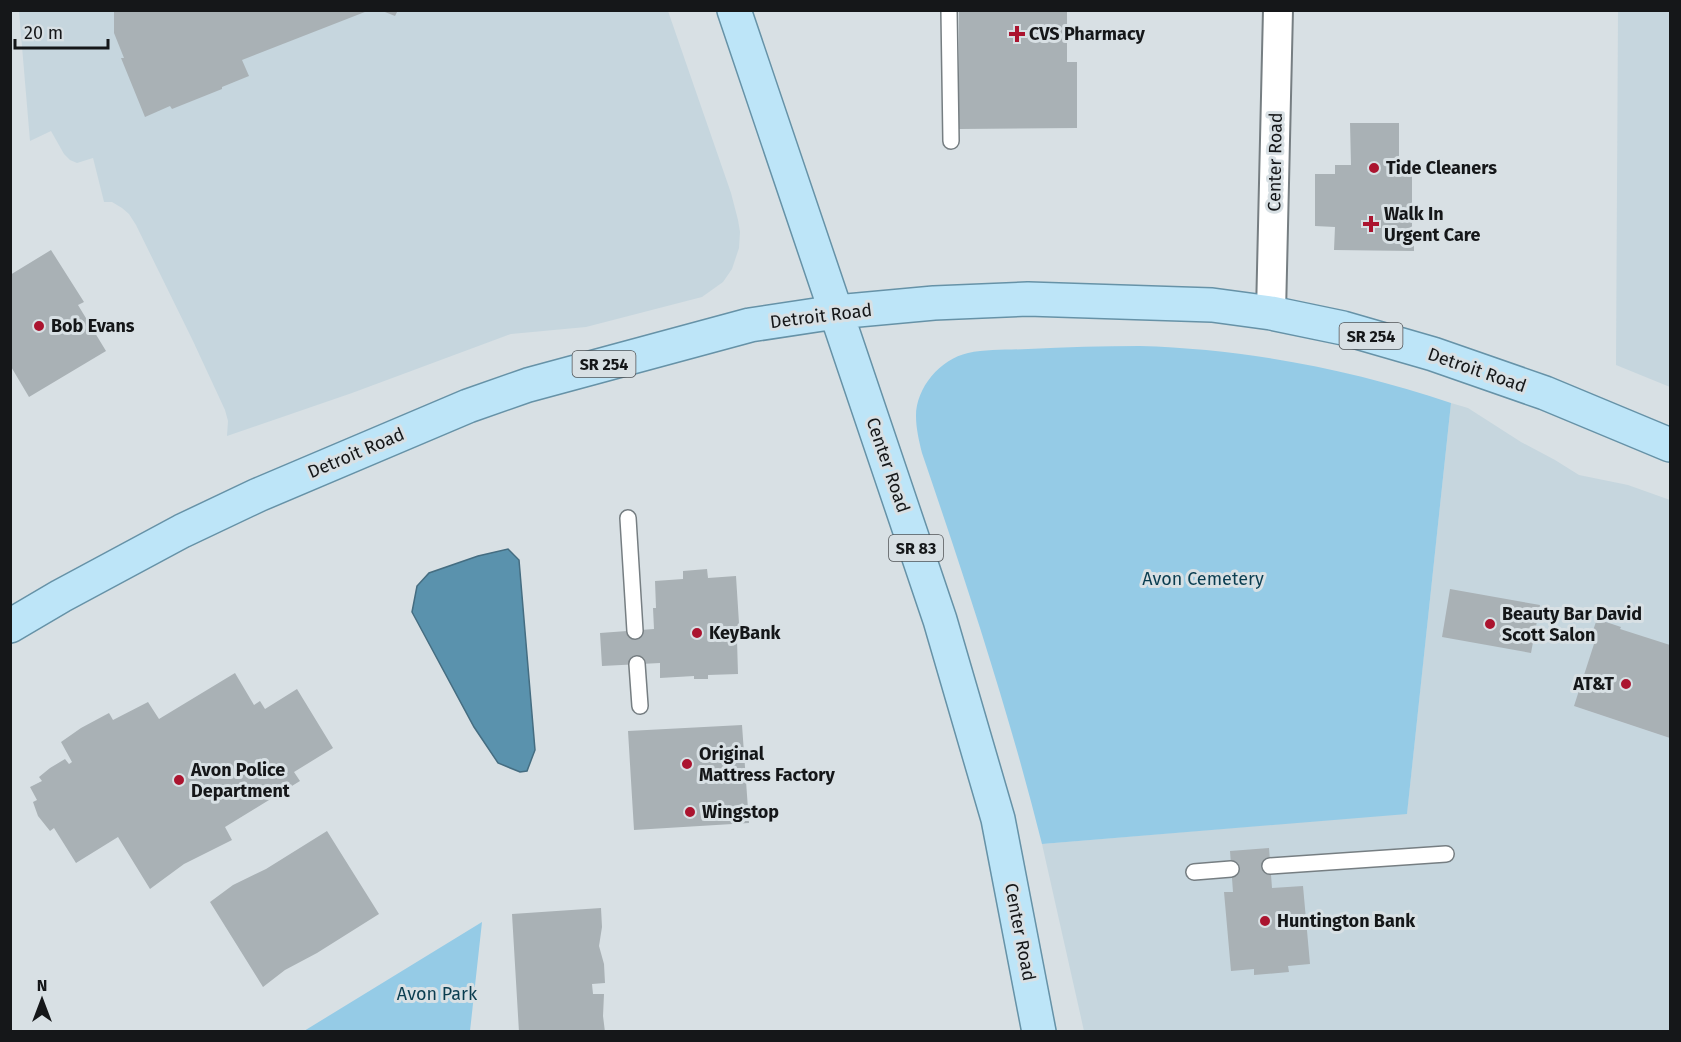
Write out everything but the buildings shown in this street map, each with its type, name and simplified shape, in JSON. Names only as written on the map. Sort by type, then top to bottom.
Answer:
[{"type":"main road","name":"Center Road","points":[[734,10],[940,620],[998,819],[1039,1032]]},
{"type":"main road","name":"Detroit Road","points":[[10,627],[115,566],[215,515],[292,480],[495,396],[542,381],[750,325],[836,312],[934,303],[1028,299],[1212,305],[1271,313],[1343,328],[1433,354],[1545,393],[1671,444]]},
{"type":"street","name":"Center Road","points":[[1271,313],[1278,10]]},
{"type":"lane","points":[[949,10],[951,141]]},
{"type":"lane","points":[[628,518],[635,630]]},
{"type":"lane","points":[[637,664],[640,706]]},
{"type":"lane","points":[[1270,866],[1446,854]]},
{"type":"lane","points":[[1194,872],[1231,869]]},
{"type":"shaded area","points":[[19,11],[668,11],[731,193],[738,220],[739,248],[732,269],[723,282],[702,297],[586,327],[511,334],[227,436],[228,421],[225,410],[193,341],[129,214],[112,202],[104,202],[93,158],[77,163],[70,160],[51,131],[30,141]]},
{"type":"shaded area","points":[[1618,11],[1670,11],[1670,387],[1616,365]]},
{"type":"shaded area","points":[[1451,403],[1468,408],[1579,475],[1628,485],[1670,500],[1670,1031],[1084,1031],[1042,844],[1407,813]]},
{"type":"shaded area","points":[[508,549],[519,560],[535,750],[527,771],[520,772],[498,763],[474,727],[412,612],[417,586],[429,573],[478,556]]},
{"type":"green space","name":"Avon Cemetery","points":[[1140,346],[1219,351],[1297,363],[1375,380],[1451,403],[1407,814],[1042,844],[1016,745],[986,647],[922,453],[916,416],[917,406],[920,395],[931,376],[948,361],[968,353]]},
{"type":"green space","name":"Avon Park","points":[[482,922],[470,1031],[304,1031]]},
{"type":"place","name":"CVS Pharmacy","points":[[1017,34]]},
{"type":"place","name":"Tide Cleaners","points":[[1374,168]]},
{"type":"place","name":"Walk In Urgent Care","points":[[1371,224]]},
{"type":"place","name":"Bob Evans","points":[[39,326]]},
{"type":"place","name":"Beauty Bar David Scott Salon","points":[[1490,624]]},
{"type":"place","name":"KeyBank","points":[[697,633]]},
{"type":"place","name":"AT&T","points":[[1626,684]]},
{"type":"place","name":"Original Mattress Factory","points":[[687,764]]},
{"type":"place","name":"Avon Police Department","points":[[179,780]]},
{"type":"place","name":"Wingstop","points":[[690,812]]},
{"type":"place","name":"Huntington Bank","points":[[1265,921]]}]
